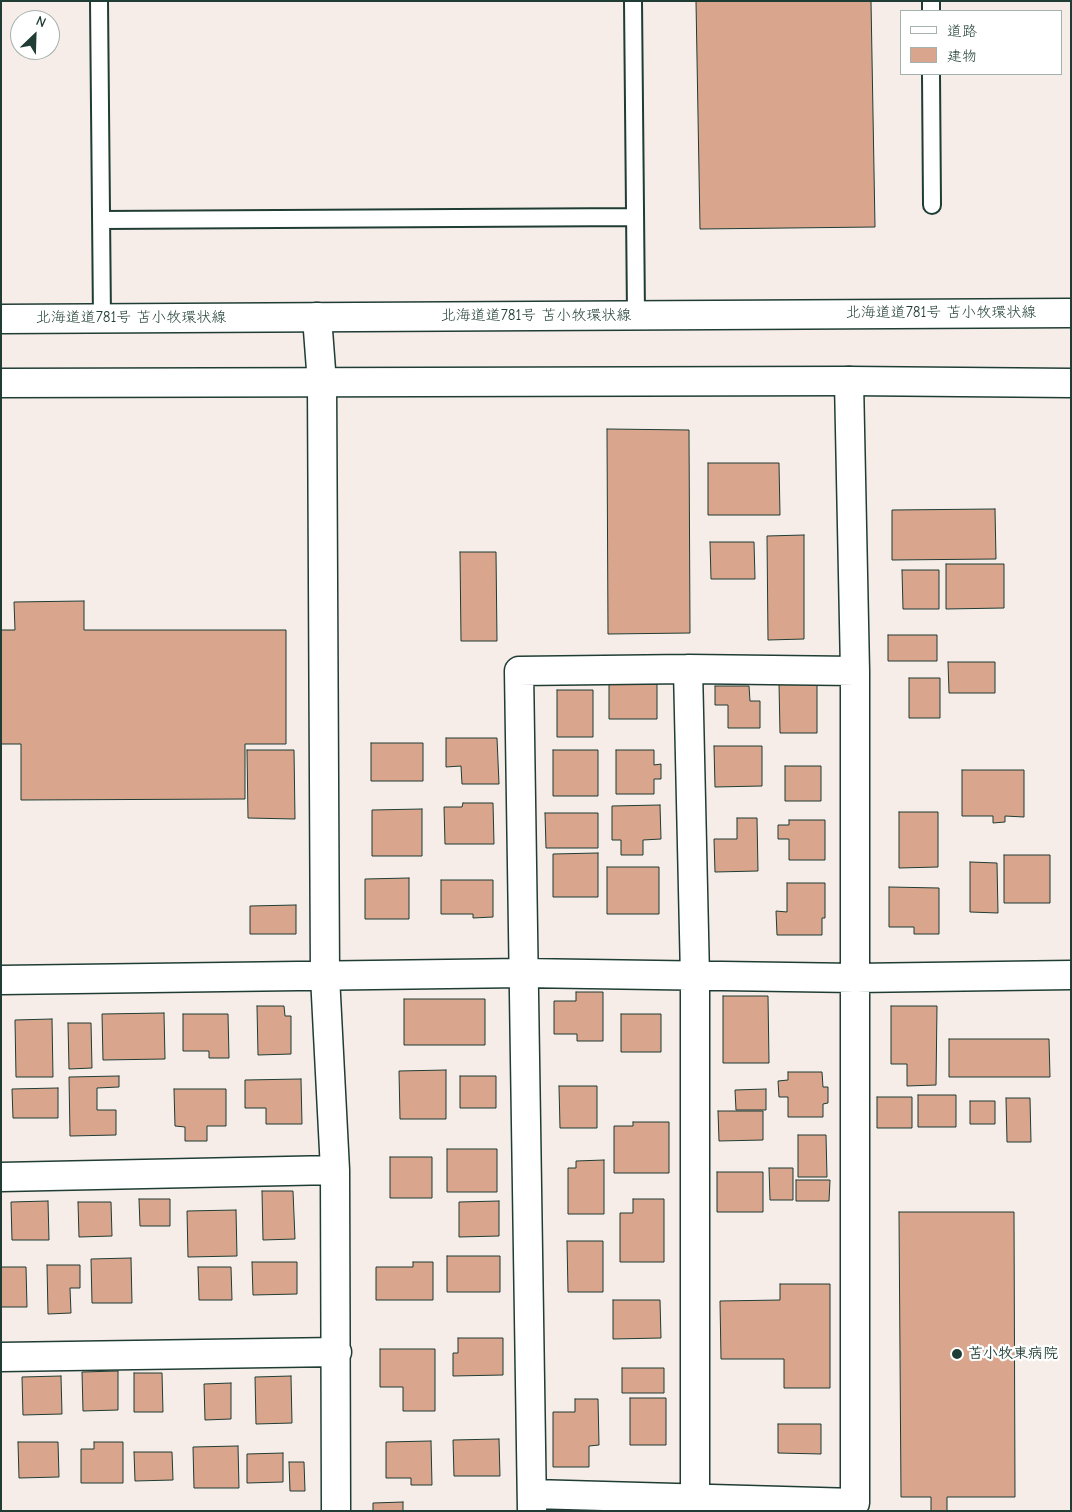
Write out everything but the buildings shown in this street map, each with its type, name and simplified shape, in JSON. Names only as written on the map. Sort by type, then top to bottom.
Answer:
[{"type":"street","name":"北海道道781号 苫小牧環状線","points":[[1,320],[1071,313]]},
{"type":"street","points":[[317,317],[322,383],[325,976],[335,1170],[336,1511]]},
{"type":"street","points":[[849,380],[855,671],[855,1502],[695,1499],[532,1502],[522,973],[519,671],[688,669],[855,671]]},
{"type":"street","points":[[1,383],[849,380],[1071,383]]},
{"type":"street","points":[[688,669],[695,977],[695,1499]]},
{"type":"street","points":[[1,980],[522,973],[855,978],[1071,975]]},
{"type":"street","points":[[1,1177],[335,1170]]},
{"type":"street","points":[[1,1357],[337,1352]]},
{"type":"lane","points":[[99,1],[102,319]]},
{"type":"lane","points":[[633,1],[636,315]]},
{"type":"lane","points":[[931,75],[932,205]]},
{"type":"lane","points":[[101,220],[635,217]]},
{"type":"place","name":"苫小牧東病院","points":[[957,1354]]}]
